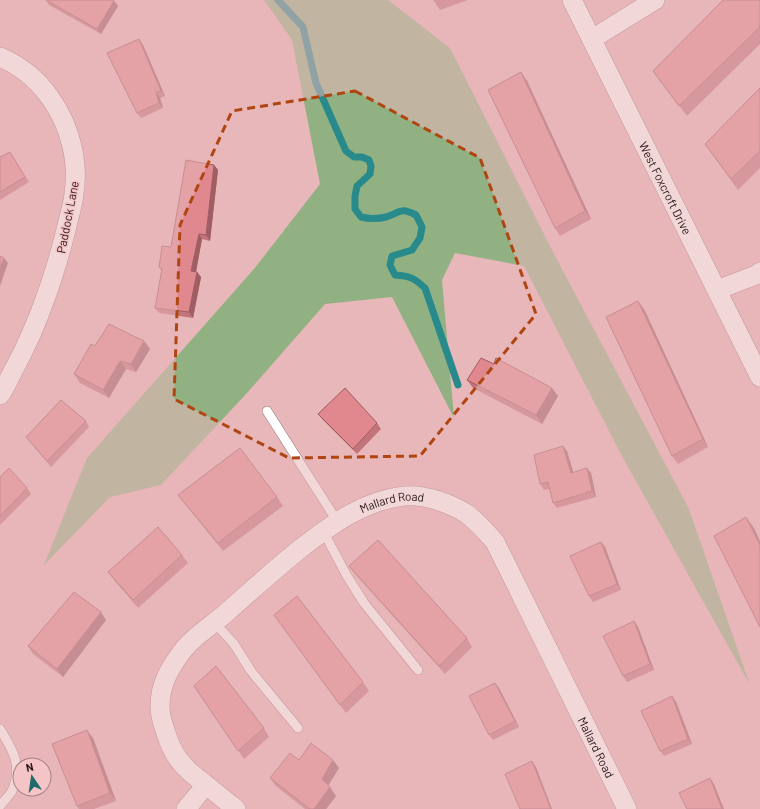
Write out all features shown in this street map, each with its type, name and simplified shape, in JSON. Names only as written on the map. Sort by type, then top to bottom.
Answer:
[{"type":"street","name":"West Foxcroft Drive","points":[[572,0],[760,377]]},
{"type":"street","points":[[592,39],[655,0]]},
{"type":"street","name":"Paddock Lane","points":[[0,57],[10,61],[27,73],[42,87],[58,110],[67,129],[73,149],[76,175],[74,194],[59,258],[40,315],[28,343],[0,394]]},
{"type":"street","points":[[717,290],[756,275],[760,272]]},
{"type":"street","name":"Mallard Road","points":[[236,809],[192,775],[178,760],[168,741],[160,707],[162,686],[168,672],[184,649],[196,636],[224,615],[285,562],[330,526],[356,510],[381,501],[405,496],[422,497],[444,502],[466,514],[483,528],[495,542],[627,809]]},
{"type":"street","points":[[186,809],[206,785]]},
{"type":"lane","points":[[268,411],[330,526],[347,576],[364,603],[418,670]]},
{"type":"lane","points":[[214,622],[234,644],[251,671],[298,728]]},
{"type":"lane","points":[[0,729],[12,748],[17,764],[16,779],[11,792],[0,806]]},
{"type":"highlighted area","points":[[355,91],[480,158],[536,314],[420,456],[289,458],[174,399],[180,225],[232,111]]},
{"type":"green space","points":[[264,0],[388,0],[450,48],[554,254],[689,509],[750,685],[623,458],[524,266],[455,253],[442,280],[454,418],[392,297],[325,304],[247,393],[161,485],[110,497],[44,565],[87,458],[254,269],[320,184],[292,40]]},
{"type":"building","points":[[46,0],[112,0],[114,1],[97,29]]},
{"type":"building","points":[[723,0],[760,0],[760,27],[679,106],[653,71]]},
{"type":"building","points":[[139,39],[161,91],[156,92],[159,103],[137,113],[107,53]]},
{"type":"building","points":[[521,72],[585,211],[555,228],[488,90]]},
{"type":"building","points":[[760,88],[760,151],[731,179],[705,144]]},
{"type":"building","points":[[10,152],[25,177],[0,192],[0,157]]},
{"type":"building","points":[[186,160],[214,165],[206,235],[199,234],[191,271],[197,272],[189,312],[155,308],[162,269],[159,267],[162,246],[171,247]]},
{"type":"building","points":[[0,256],[4,258],[0,269]]},
{"type":"building","points":[[638,301],[703,439],[672,456],[606,317]]},
{"type":"building","points":[[109,324],[144,341],[131,364],[120,361],[103,390],[74,374],[91,344],[95,346]]},
{"type":"building","points":[[481,358],[494,364],[496,358],[552,388],[536,415],[467,380]]},
{"type":"building","points":[[345,388],[377,423],[353,449],[318,414]]},
{"type":"building","points":[[61,400],[86,421],[47,461],[26,437]]},
{"type":"building","points":[[563,446],[571,473],[587,468],[592,491],[553,503],[548,482],[540,484],[534,455]]},
{"type":"building","points":[[240,448],[277,497],[218,543],[178,495]]},
{"type":"building","points":[[9,468],[27,488],[0,516],[0,477]]},
{"type":"building","points":[[746,517],[760,545],[760,627],[714,536]]},
{"type":"building","points":[[158,527],[182,555],[133,600],[108,572]]},
{"type":"building","points":[[378,540],[467,638],[439,666],[349,566]]},
{"type":"building","points":[[601,542],[617,584],[589,596],[570,556]]},
{"type":"building","points":[[74,592],[101,612],[57,669],[28,646]]},
{"type":"building","points":[[297,596],[363,682],[340,705],[274,615]]},
{"type":"building","points":[[634,621],[650,664],[623,676],[603,636]]},
{"type":"building","points":[[216,666],[264,728],[238,751],[194,686]]},
{"type":"building","points":[[495,683],[515,721],[489,735],[469,696]]},
{"type":"building","points":[[672,696],[688,739],[660,751],[641,711]]},
{"type":"building","points":[[87,730],[110,793],[77,806],[52,744]]},
{"type":"building","points":[[311,743],[333,760],[322,779],[330,787],[314,809],[310,809],[270,778],[290,753],[299,760]]},
{"type":"building","points":[[532,761],[551,809],[520,809],[505,774]]},
{"type":"building","points":[[710,778],[722,809],[687,809],[679,793]]},
{"type":"waterway","points":[[278,0],[303,27],[316,83],[346,151],[354,157],[362,157],[369,160],[371,166],[370,174],[357,186],[355,209],[361,217],[370,218],[383,218],[401,211],[407,211],[416,215],[422,227],[420,238],[412,250],[392,256],[390,265],[395,275],[412,278],[425,288],[458,385]]}]
